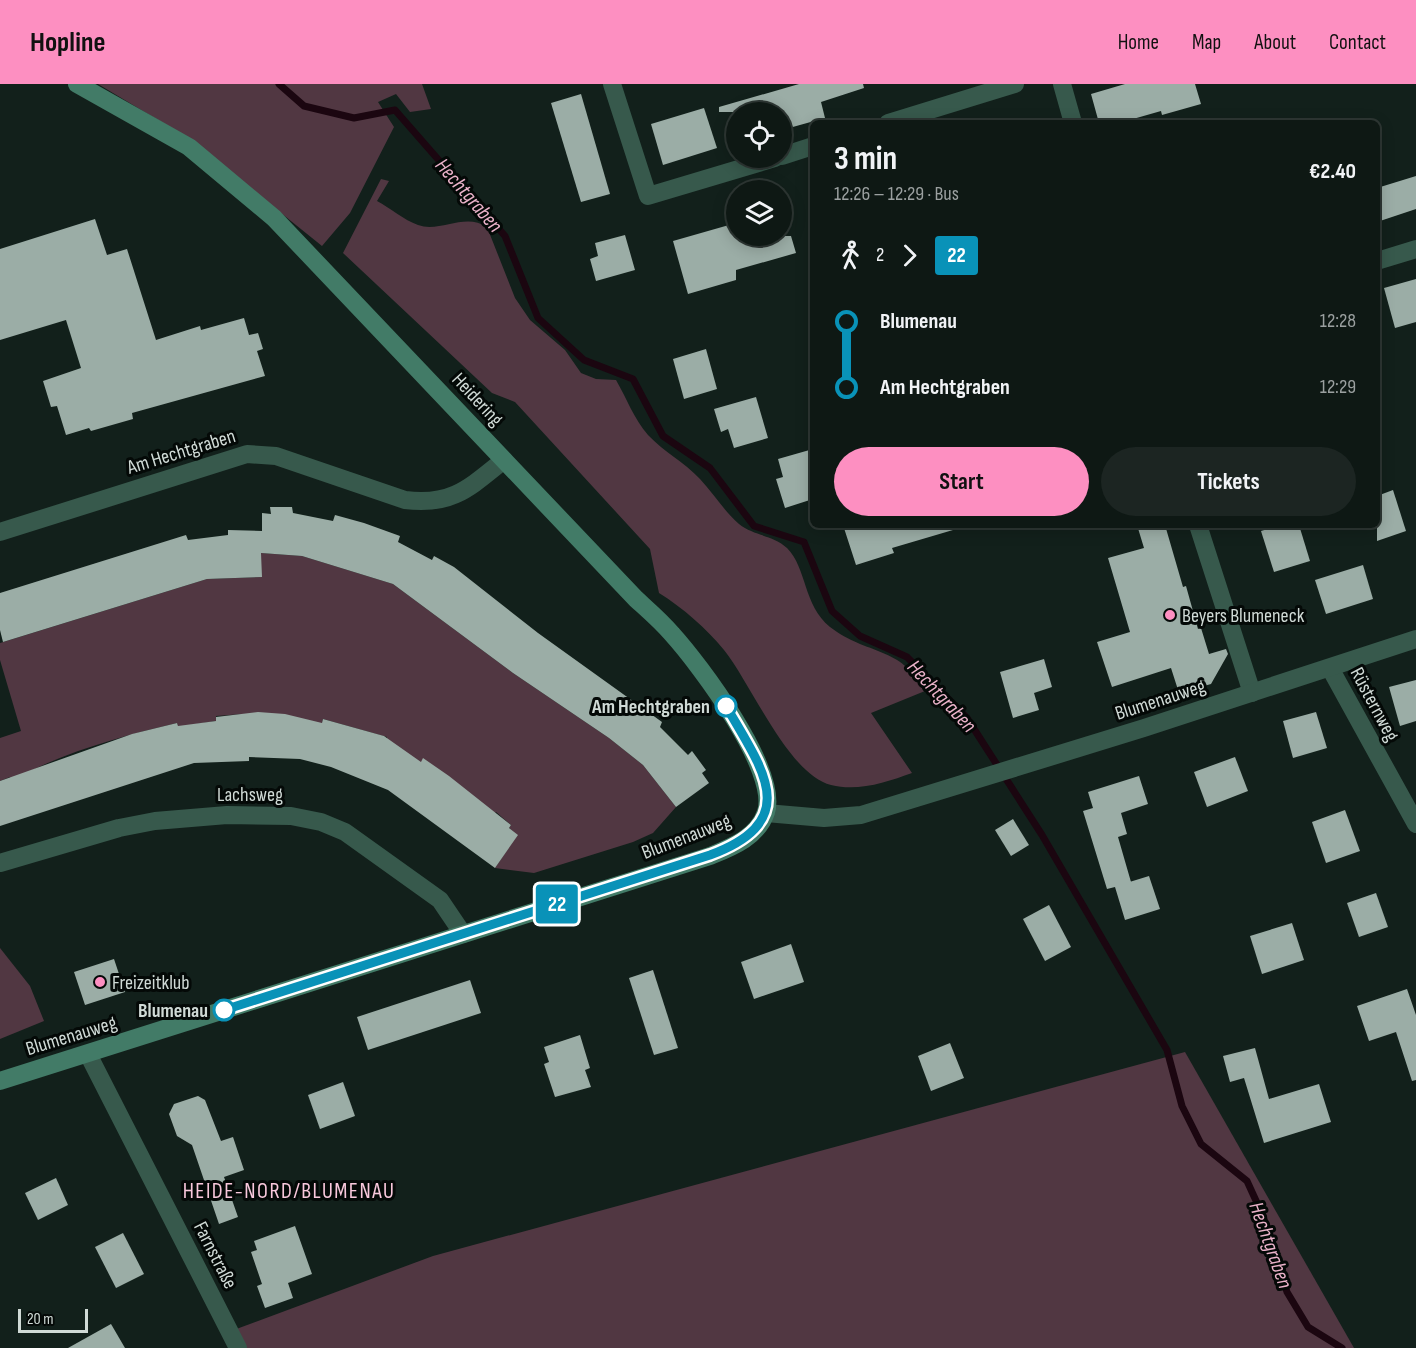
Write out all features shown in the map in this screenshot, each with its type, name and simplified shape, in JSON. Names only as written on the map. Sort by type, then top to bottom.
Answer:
[{"type":"street","name":"Heidering","points":[[77,84],[189,147],[246,193],[319,263],[671,633],[710,681],[754,755],[765,782],[768,801],[766,813]]},
{"type":"street","points":[[612,84],[648,196],[742,168]]},
{"type":"street","points":[[898,120],[1015,84]]},
{"type":"street","points":[[1062,84],[1072,120]]},
{"type":"street","points":[[792,153],[810,147]]},
{"type":"street","points":[[1380,260],[1416,249]]},
{"type":"street","name":"Am Hechtgraben","points":[[0,532],[247,454],[276,456],[405,500],[426,502],[459,494],[504,460]]},
{"type":"street","points":[[1199,528],[1252,693]]},
{"type":"street","name":"Blumenauweg","points":[[0,1081],[729,848],[749,836],[766,813],[845,818],[989,777],[1416,639]]},
{"type":"street","name":"Rüsternweg","points":[[1330,668],[1416,824]]},
{"type":"street","name":"Lachsweg","points":[[0,863],[119,828],[155,821],[227,815],[291,816],[321,822],[345,832],[440,900],[463,934]]},
{"type":"street","name":"Farnstraße","points":[[88,1053],[238,1348]]},
{"type":"shaded area","points":[[98,84],[422,84],[431,109],[410,112],[396,94],[378,102],[394,127],[350,213],[322,246],[188,138]]},
{"type":"shaded area","points":[[381,179],[389,181],[377,201],[413,223],[435,227],[470,221],[487,227],[515,298],[530,320],[565,350],[581,373],[596,379],[616,380],[648,435],[694,473],[739,524],[776,540],[787,548],[798,566],[815,608],[830,627],[857,643],[894,658],[915,676],[925,691],[871,713],[912,773],[862,787],[841,787],[815,777],[800,764],[772,726],[724,650],[694,619],[659,593],[650,549],[515,402],[492,393],[343,253]]},
{"type":"shaded area","points":[[261,553],[302,556],[393,584],[513,673],[609,738],[643,765],[676,807],[653,833],[633,842],[534,873],[495,868],[517,835],[509,828],[511,825],[496,812],[493,815],[397,746],[386,743],[387,737],[323,719],[322,724],[243,714],[216,716],[216,721],[178,727],[177,723],[135,734],[92,746],[50,762],[12,781],[10,777],[0,781],[0,738],[21,731],[0,660],[0,643],[207,579],[261,577]]},
{"type":"shaded area","points":[[0,948],[30,986],[44,1021],[0,1039]]},
{"type":"shaded area","points":[[1185,1052],[1354,1348],[240,1348],[231,1331],[433,1256]]},
{"type":"building","points":[[799,84],[863,84],[864,88],[821,102],[825,118],[810,120],[810,122],[792,127],[792,102],[736,102]]},
{"type":"building","points":[[1125,84],[1195,84],[1201,104],[1162,115],[1161,111],[1130,120],[1098,120],[1091,94]]},
{"type":"building","points":[[581,94],[610,194],[581,202],[551,103]]},
{"type":"building","points":[[726,105],[726,112],[719,112],[719,107]]},
{"type":"building","points":[[704,108],[717,148],[663,165],[651,124]]},
{"type":"building","points":[[1416,176],[1416,209],[1380,221],[1380,187]]},
{"type":"building","points":[[95,219],[107,255],[127,249],[156,340],[200,326],[201,330],[244,318],[249,335],[258,333],[263,349],[257,351],[265,376],[132,413],[133,419],[91,431],[89,428],[66,435],[57,406],[51,407],[43,381],[81,368],[66,320],[0,340],[0,249]]},
{"type":"building","points":[[726,226],[726,246],[792,246],[792,239],[796,253],[736,270],[736,280],[688,294],[673,241]]},
{"type":"building","points":[[625,235],[635,270],[596,281],[590,259],[598,256],[595,243]]},
{"type":"building","points":[[1416,279],[1416,322],[1395,328],[1384,288]]},
{"type":"building","points":[[706,349],[717,389],[684,399],[673,359]]},
{"type":"building","points":[[756,397],[768,438],[734,448],[728,429],[721,432],[714,409]]},
{"type":"building","points":[[810,450],[810,500],[785,508],[776,479],[783,477],[778,459]]},
{"type":"building","points":[[1393,490],[1406,531],[1377,541],[1377,528],[1380,528],[1380,495]]},
{"type":"building","points":[[270,507],[292,507],[293,513],[333,521],[335,515],[364,523],[400,536],[398,542],[432,560],[434,556],[454,567],[538,633],[662,722],[660,727],[688,755],[692,751],[706,770],[702,773],[709,783],[676,807],[643,765],[609,738],[513,673],[393,584],[302,556],[261,553],[262,577],[207,579],[3,642],[0,630],[0,593],[186,535],[188,540],[228,535],[228,530],[262,531],[262,513],[271,514]]},
{"type":"building","points":[[844,528],[953,528],[953,530],[892,548],[894,553],[856,565]]},
{"type":"building","name":"Beyers Blumeneck","points":[[1138,528],[1166,528],[1183,587],[1186,586],[1198,629],[1201,628],[1209,654],[1226,649],[1228,654],[1211,684],[1179,693],[1171,668],[1112,687],[1097,642],[1130,632],[1108,558],[1144,548]]},
{"type":"building","points":[[1271,528],[1300,528],[1310,561],[1274,572],[1261,531]]},
{"type":"building","points":[[1363,565],[1373,599],[1326,614],[1315,580]]},
{"type":"building","points":[[1044,659],[1052,687],[1034,693],[1039,710],[1013,718],[1000,672]]},
{"type":"building","points":[[1416,680],[1416,721],[1400,726],[1389,687]]},
{"type":"building","points":[[258,712],[285,714],[322,723],[323,719],[384,736],[421,762],[423,758],[449,776],[511,825],[509,828],[518,835],[495,868],[388,790],[331,767],[300,759],[249,757],[249,761],[194,763],[0,826],[0,781],[132,734],[177,723],[178,726],[216,721],[216,717]]},
{"type":"building","points":[[1316,712],[1327,748],[1293,758],[1283,721]]},
{"type":"building","points":[[1235,757],[1248,791],[1207,807],[1194,772]]},
{"type":"building","points":[[1139,776],[1148,804],[1121,813],[1127,834],[1118,837],[1131,882],[1149,876],[1160,909],[1125,920],[1115,887],[1107,889],[1083,811],[1093,808],[1088,792]]},
{"type":"building","points":[[1345,810],[1360,851],[1326,863],[1312,822]]},
{"type":"building","points":[[1013,819],[1029,845],[1011,856],[995,830]]},
{"type":"building","points":[[1376,893],[1388,927],[1359,937],[1347,903]]},
{"type":"building","points":[[1049,905],[1071,947],[1045,961],[1023,919]]},
{"type":"building","points":[[1292,923],[1304,960],[1262,974],[1250,936]]},
{"type":"building","points":[[791,944],[804,982],[754,999],[741,962]]},
{"type":"building","name":"Freizeitklub","points":[[114,959],[125,992],[85,1005],[74,972]]},
{"type":"building","points":[[653,970],[678,1048],[654,1055],[629,978]]},
{"type":"building","points":[[470,980],[481,1013],[368,1050],[357,1017]]},
{"type":"building","points":[[1407,989],[1416,1015],[1416,1080],[1412,1081],[1396,1032],[1369,1041],[1357,1006]]},
{"type":"building","points":[[580,1035],[590,1068],[585,1070],[591,1087],[555,1097],[544,1064],[549,1062],[544,1047]]},
{"type":"building","points":[[950,1043],[964,1078],[931,1091],[918,1056]]},
{"type":"building","points":[[1255,1048],[1269,1099],[1319,1084],[1331,1122],[1264,1143],[1244,1078],[1230,1082],[1223,1056]]},
{"type":"building","points":[[343,1082],[355,1116],[320,1129],[308,1095]]},
{"type":"building","points":[[198,1096],[205,1100],[221,1141],[233,1137],[244,1170],[224,1177],[238,1217],[219,1224],[192,1145],[177,1136],[169,1114],[174,1104]]},
{"type":"building","points":[[56,1178],[68,1205],[38,1220],[25,1193]]},
{"type":"building","points":[[295,1226],[312,1274],[288,1283],[293,1298],[265,1308],[257,1286],[262,1284],[251,1252],[257,1250],[254,1241]]},
{"type":"building","points":[[123,1233],[144,1274],[116,1288],[95,1247]]},
{"type":"building","points":[[111,1324],[125,1348],[68,1348]]},
{"type":"waterway","name":"Hechtgraben","points":[[279,84],[304,106],[354,118],[395,110],[505,236],[538,318],[584,360],[633,379],[663,436],[710,468],[754,526],[804,542],[832,611],[860,636],[907,657],[967,718],[1042,835],[1167,1050],[1182,1106],[1201,1144],[1247,1181],[1263,1216],[1287,1292],[1308,1327],[1342,1348]]},
{"type":"bus line","name":"22","points":[[224,1010],[710,855],[739,843],[760,824],[766,813],[768,793],[754,755],[726,706]]},
{"type":"place","name":"Beyers Blumeneck","points":[[1170,615]]},
{"type":"place","name":"Am Hechtgraben","points":[[726,706]]},
{"type":"place","name":"Freizeitklub","points":[[100,982]]},
{"type":"place","name":"Blumenau","points":[[224,1010]]},
{"type":"district","name":"HEIDE-NORD/BLUMENAU","points":[[289,1190]]}]
